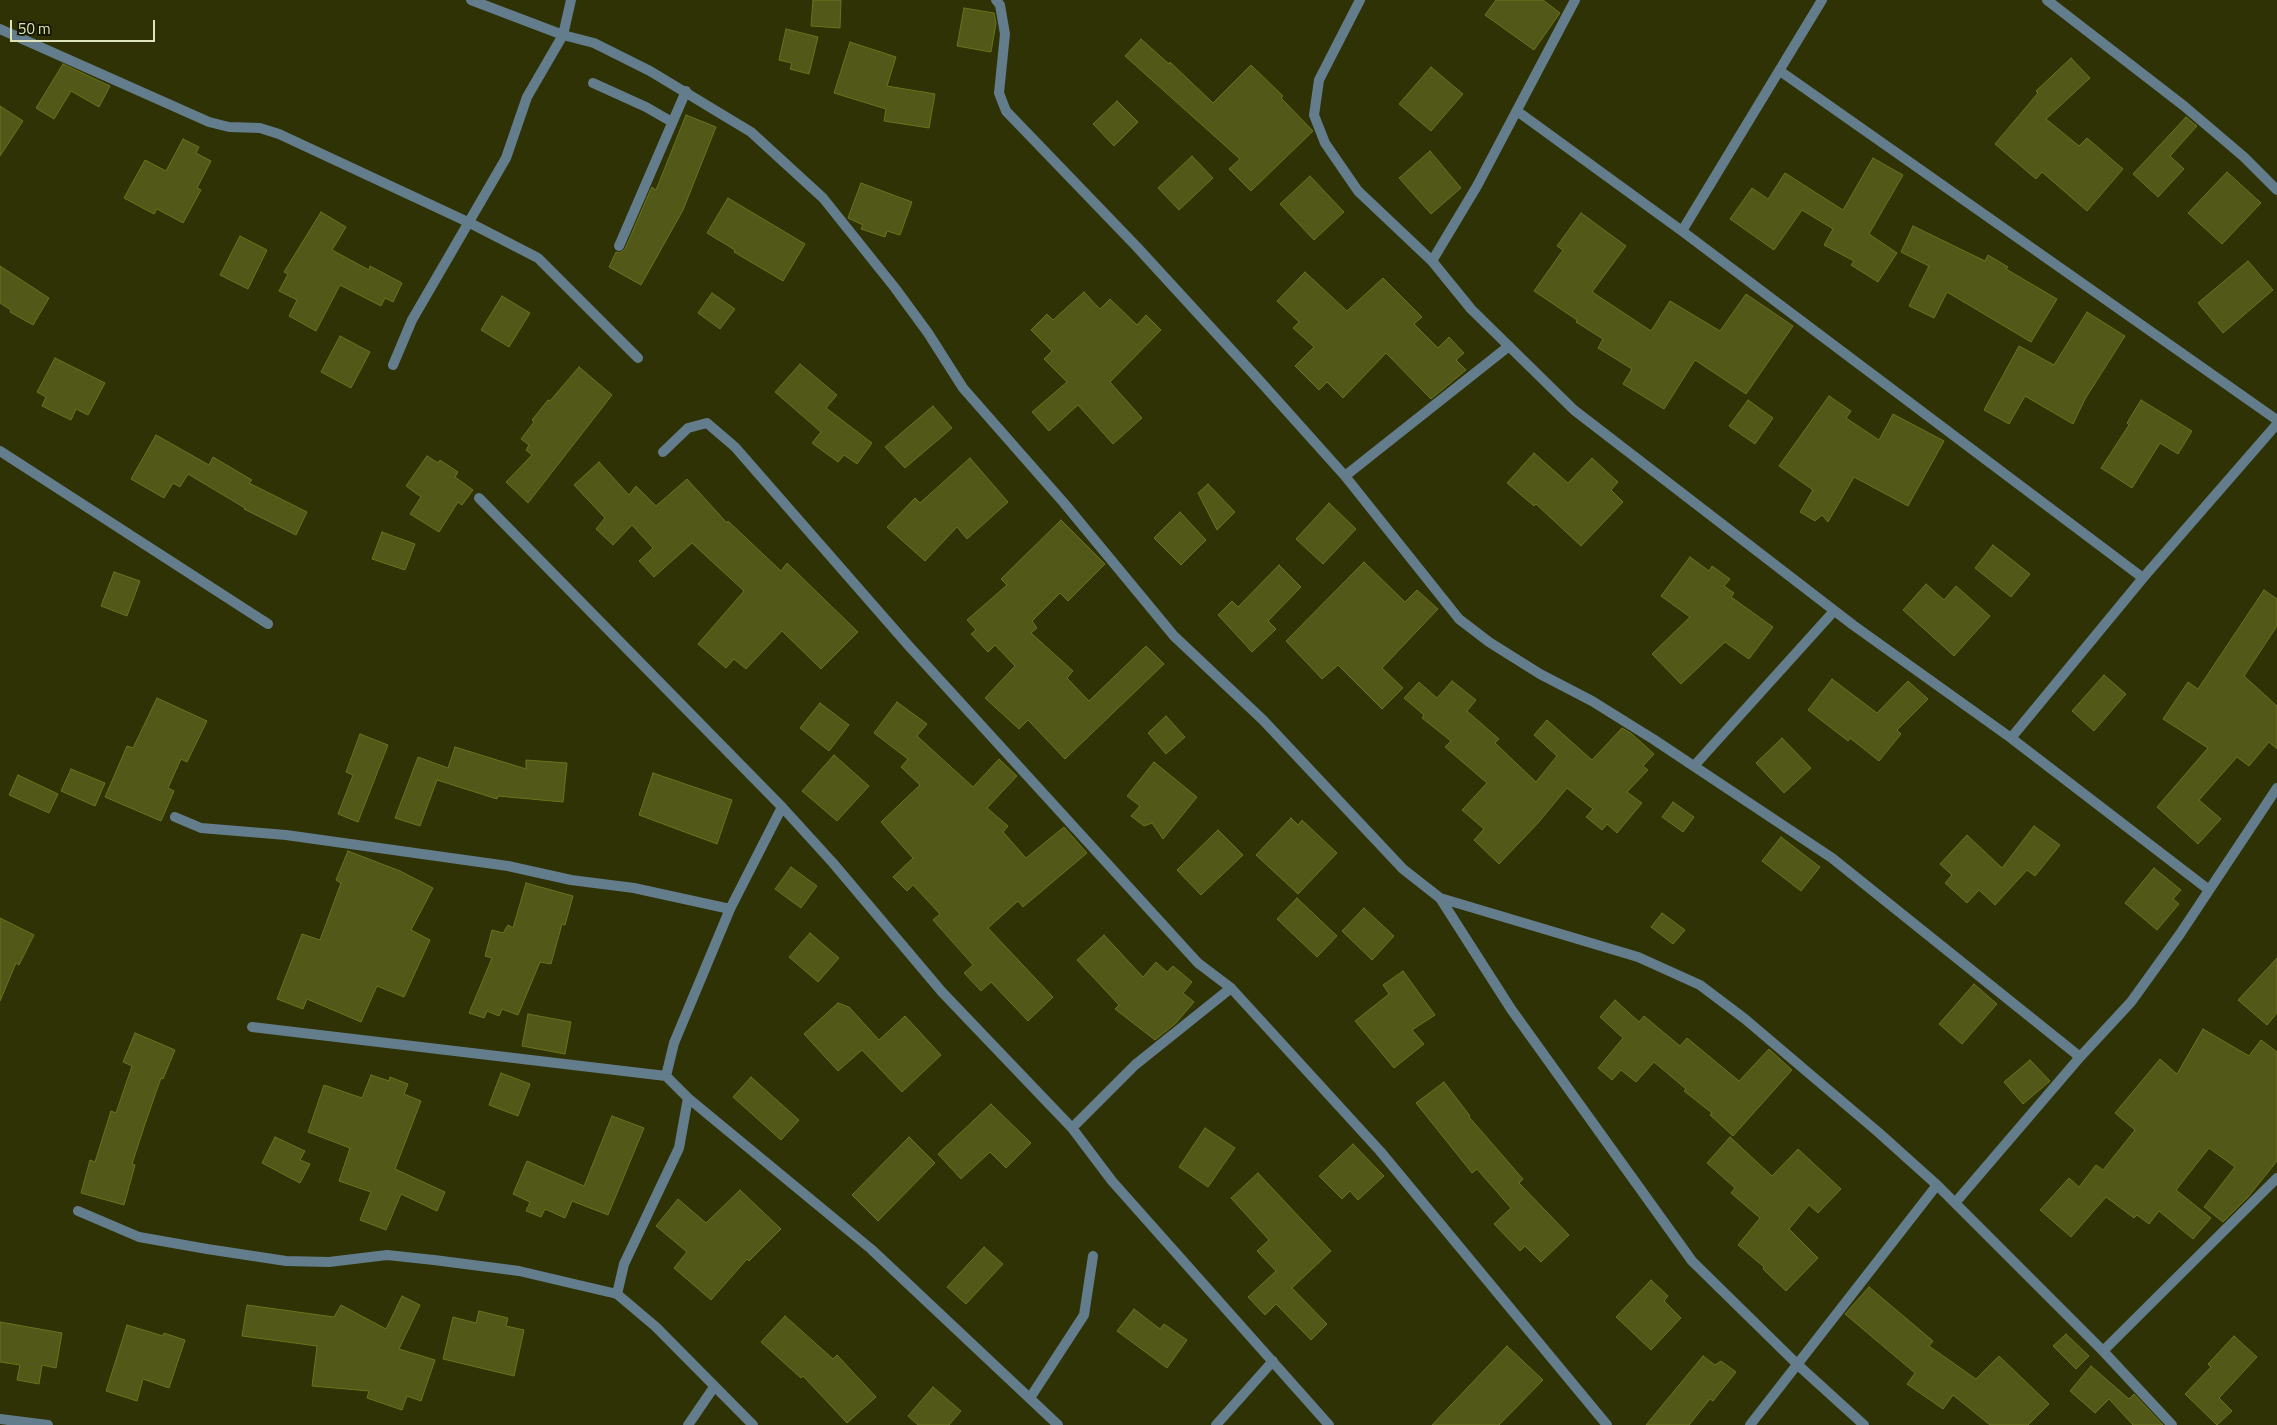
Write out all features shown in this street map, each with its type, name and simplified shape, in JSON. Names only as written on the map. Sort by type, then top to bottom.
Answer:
[{"type":"street","points":[[471,0],[563,35],[594,43],[686,91],[751,132],[822,198],[895,288],[928,333],[963,388],[1064,503],[1174,636],[1263,720],[1403,869],[1440,898],[1511,1009],[1692,1261],[1798,1365],[1864,1425]]},
{"type":"street","points":[[393,365],[412,320],[506,158],[527,97],[563,35],[571,0]]},
{"type":"street","points":[[996,0],[1000,6],[1005,34],[999,93],[1006,111],[1143,253],[1345,476],[1460,619],[1489,642],[1532,669],[1592,702],[1694,766],[1832,858],[2080,1057]]},
{"type":"street","points":[[1360,0],[1319,80],[1314,115],[1325,144],[1358,191],[1432,261],[1471,308],[1574,410],[1834,611],[2011,738],[2209,890]]},
{"type":"street","points":[[1432,261],[1477,186],[1575,0]]},
{"type":"street","points":[[1682,231],[1822,0]]},
{"type":"street","points":[[2047,0],[2184,106],[2244,157],[2277,190]]},
{"type":"street","points":[[0,29],[209,122],[229,127],[260,128],[278,134],[470,223],[538,258],[638,358]]},
{"type":"street","points":[[1780,71],[2277,422],[2143,578],[2011,738]]},
{"type":"street","points":[[593,83],[646,106],[672,122]]},
{"type":"street","points":[[619,246],[686,91]]},
{"type":"street","points":[[1516,111],[1682,231],[2143,578]]},
{"type":"street","points":[[1345,476],[1509,346]]},
{"type":"street","points":[[663,452],[688,428],[707,423],[735,447],[908,645],[1198,963],[1231,988],[1380,1151],[1607,1425]]},
{"type":"street","points":[[0,451],[268,624]]},
{"type":"street","points":[[479,498],[782,807],[833,862],[942,992],[1072,1128],[1112,1181],[1329,1425]]},
{"type":"street","points":[[1694,766],[1834,611]]},
{"type":"street","points":[[1955,1203],[2080,1057],[2131,1002],[2277,788]]},
{"type":"street","points":[[666,1076],[674,1043],[730,909],[782,807]]},
{"type":"street","points":[[175,817],[201,828],[286,835],[508,866],[571,880],[634,888],[730,909]]},
{"type":"street","points":[[1440,898],[1638,957],[1700,985],[1745,1019],[1878,1132],[1937,1185],[2103,1352],[2172,1425]]},
{"type":"street","points":[[1072,1128],[1135,1065],[1231,988]]},
{"type":"street","points":[[252,1027],[666,1076],[688,1098],[871,1250],[1058,1425]]},
{"type":"street","points":[[616,1294],[624,1264],[679,1148],[688,1098]]},
{"type":"street","points":[[2103,1352],[2277,1178]]},
{"type":"street","points":[[1750,1425],[1937,1185]]},
{"type":"street","points":[[78,1211],[139,1238],[207,1249],[286,1261],[329,1262],[387,1255],[434,1260],[519,1271],[616,1294],[656,1327],[754,1425]]},
{"type":"street","points":[[1030,1398],[1084,1315],[1093,1256]]},
{"type":"street","points":[[1216,1425],[1273,1361]]},
{"type":"street","points":[[688,1425],[714,1387]]},
{"type":"street","points":[[0,1419],[48,1425]]},
{"type":"building","points":[[813,0],[841,0],[840,28],[811,26]]},
{"type":"building","points":[[1496,0],[1543,0],[1560,13],[1534,50],[1485,15]]},
{"type":"building","points":[[964,8],[994,13],[996,23],[991,52],[957,46]]},
{"type":"building","points":[[786,29],[818,37],[809,74],[790,69],[792,63],[779,60]]},
{"type":"building","points":[[1141,39],[1169,64],[1170,62],[1213,103],[1251,65],[1283,96],[1281,98],[1313,131],[1251,191],[1229,169],[1240,159],[1125,56]]},
{"type":"building","points":[[850,42],[896,57],[887,86],[935,94],[929,128],[884,121],[886,109],[834,93]]},
{"type":"building","points":[[2071,58],[2090,78],[2046,119],[2079,146],[2087,138],[2123,169],[2087,211],[2042,172],[2036,179],[1995,144],[2038,93],[2036,91]]},
{"type":"building","points":[[63,64],[110,86],[99,107],[71,91],[54,119],[36,108]]},
{"type":"building","points":[[1431,67],[1463,94],[1431,131],[1399,104]]},
{"type":"building","points":[[1117,101],[1138,122],[1114,146],[1093,124]]},
{"type":"building","points":[[0,106],[23,121],[0,156]]},
{"type":"building","points":[[686,115],[716,127],[683,210],[641,285],[609,267],[616,252],[620,253],[625,249],[652,187],[656,190]]},
{"type":"building","points":[[2186,117],[2197,126],[2170,156],[2184,169],[2158,197],[2133,174]]},
{"type":"building","points":[[183,139],[199,147],[196,153],[211,161],[197,188],[201,190],[183,223],[157,209],[154,214],[124,198],[145,160],[166,171]]},
{"type":"building","points":[[1430,151],[1461,188],[1431,214],[1399,178]]},
{"type":"building","points":[[1192,156],[1213,178],[1179,210],[1158,188]]},
{"type":"building","points":[[1873,158],[1903,175],[1869,234],[1897,253],[1878,282],[1851,265],[1854,261],[1824,245],[1833,229],[1802,210],[1774,250],[1730,219],[1752,188],[1768,199],[1785,173],[1843,210]]},
{"type":"building","points":[[2227,172],[2261,203],[2222,244],[2188,213]]},
{"type":"building","points":[[1310,176],[1344,212],[1314,240],[1280,204]]},
{"type":"building","points":[[861,183],[912,202],[900,235],[887,231],[885,237],[861,229],[863,225],[848,218]]},
{"type":"building","points":[[728,198],[805,244],[783,281],[734,252],[735,250],[707,233]]},
{"type":"building","points":[[321,212],[346,227],[332,250],[369,270],[370,266],[402,283],[393,302],[385,298],[381,306],[340,285],[316,331],[289,316],[297,300],[279,291],[288,274],[284,272]]},
{"type":"building","points":[[1581,213],[1626,246],[1592,292],[1651,331],[1670,301],[1720,331],[1746,294],[1793,326],[1746,394],[1695,360],[1664,409],[1623,384],[1632,369],[1598,348],[1603,339],[1534,291],[1563,250],[1557,246]]},
{"type":"building","points":[[1913,226],[1985,261],[1988,255],[2008,267],[2006,269],[2057,299],[2031,342],[1947,292],[1934,318],[1909,306],[1929,266],[1901,252]]},
{"type":"building","points":[[240,236],[267,250],[248,289],[220,275]]},
{"type":"building","points":[[2248,261],[2273,290],[2223,333],[2198,303]]},
{"type":"building","points":[[0,266],[49,298],[33,325],[10,312],[11,310],[0,303]]},
{"type":"building","points":[[1305,272],[1347,311],[1383,278],[1422,317],[1414,324],[1438,348],[1449,337],[1464,353],[1456,360],[1466,370],[1431,399],[1386,353],[1343,398],[1327,382],[1319,390],[1295,366],[1314,347],[1293,328],[1299,322],[1277,301]]},
{"type":"building","points":[[1084,292],[1100,309],[1110,299],[1137,325],[1146,315],[1161,330],[1110,382],[1142,418],[1113,444],[1078,405],[1049,431],[1032,412],[1067,382],[1044,359],[1052,351],[1031,330],[1047,314],[1053,320]]},
{"type":"building","points":[[712,293],[735,309],[720,329],[698,313]]},
{"type":"building","points":[[502,296],[530,313],[509,347],[481,330]]},
{"type":"building","points":[[2087,312],[2125,336],[2085,399],[2073,424],[2025,396],[2009,424],[1984,410],[2019,346],[2054,365]]},
{"type":"building","points":[[340,336],[370,352],[351,388],[321,372]]},
{"type":"building","points":[[55,358],[105,383],[88,415],[76,409],[71,420],[42,406],[46,397],[37,392]]},
{"type":"building","points":[[800,364],[837,395],[826,408],[872,443],[857,464],[844,455],[838,462],[812,443],[821,432],[775,392]]},
{"type":"building","points":[[579,367],[612,395],[528,503],[506,482],[532,455],[526,450],[529,445],[521,439],[534,422],[532,420],[548,400],[550,401]]},
{"type":"building","points":[[1829,396],[1851,411],[1846,418],[1879,440],[1893,414],[1944,441],[1908,506],[1854,477],[1828,522],[1822,515],[1815,521],[1800,512],[1813,490],[1779,466]]},
{"type":"building","points":[[1748,400],[1773,418],[1755,444],[1729,426]]},
{"type":"building","points":[[2141,400],[2192,431],[2178,454],[2160,443],[2132,488],[2101,468],[2129,425],[2127,423]]},
{"type":"building","points":[[933,406],[952,428],[905,468],[885,447]]},
{"type":"building","points":[[156,435],[209,465],[213,457],[252,480],[249,483],[307,512],[296,535],[244,509],[188,474],[180,487],[173,483],[164,498],[131,479]]},
{"type":"building","points":[[1534,453],[1568,483],[1592,458],[1618,482],[1611,490],[1623,502],[1581,546],[1536,504],[1534,506],[1507,483]]},
{"type":"building","points":[[427,456],[438,463],[440,460],[458,472],[455,477],[473,490],[462,505],[458,502],[439,532],[410,514],[421,497],[406,486]]},
{"type":"building","points":[[970,458],[1008,502],[967,539],[957,527],[925,561],[887,527],[915,498],[920,503]]},
{"type":"building","points":[[599,462],[629,495],[636,486],[656,506],[687,479],[727,523],[728,521],[781,571],[787,563],[858,632],[821,669],[782,631],[746,669],[734,659],[726,668],[698,644],[744,591],[692,543],[654,577],[639,561],[653,548],[632,525],[613,545],[596,529],[605,518],[574,485]]},
{"type":"building","points":[[1208,484],[1235,512],[1217,530],[1198,493]]},
{"type":"building","points":[[1329,503],[1356,529],[1323,564],[1296,539]]},
{"type":"building","points":[[1180,512],[1206,540],[1181,565],[1154,538]]},
{"type":"building","points":[[1061,520],[1105,564],[1068,601],[1060,593],[1032,621],[1037,628],[1031,633],[1073,671],[1067,678],[1089,701],[1146,646],[1164,664],[1065,759],[1028,720],[1019,729],[985,698],[1015,666],[995,645],[988,652],[971,634],[976,630],[967,620],[1007,585],[1001,579]]},
{"type":"building","points":[[382,532],[415,544],[405,570],[372,559]]},
{"type":"building","points":[[1993,545],[2030,574],[2011,597],[1975,568]]},
{"type":"building","points":[[1690,557],[1709,571],[1712,566],[1730,579],[1724,586],[1734,593],[1731,597],[1773,627],[1749,659],[1725,642],[1681,684],[1652,654],[1690,617],[1661,596]]},
{"type":"building","points":[[1364,562],[1405,602],[1417,590],[1438,609],[1382,668],[1403,688],[1382,709],[1338,665],[1322,679],[1286,641]]},
{"type":"building","points":[[1279,565],[1301,587],[1268,621],[1276,629],[1252,652],[1218,615],[1232,601],[1238,607]]},
{"type":"building","points":[[114,572],[140,581],[127,616],[101,606]]},
{"type":"building","points":[[1926,584],[1944,600],[1956,586],[1990,616],[1954,656],[1903,610]]},
{"type":"building","points":[[2264,590],[2277,599],[2277,626],[2244,676],[2277,706],[2277,749],[2269,742],[2249,766],[2237,757],[2199,800],[2221,819],[2198,844],[2157,807],[2208,748],[2163,719],[2188,682],[2198,689]]},
{"type":"building","points":[[2104,675],[2126,694],[2094,731],[2072,711]]},
{"type":"building","points":[[1832,679],[1877,713],[1908,681],[1928,699],[1897,730],[1901,734],[1879,761],[1850,738],[1848,741],[1808,710]]},
{"type":"building","points":[[1452,681],[1476,700],[1467,711],[1499,739],[1495,743],[1536,782],[1557,756],[1534,735],[1547,720],[1592,760],[1622,728],[1632,734],[1654,754],[1643,766],[1648,770],[1627,792],[1642,803],[1617,833],[1607,824],[1602,830],[1586,817],[1593,809],[1567,788],[1538,823],[1499,864],[1474,840],[1484,829],[1462,810],[1487,783],[1445,747],[1451,741],[1422,718],[1424,715],[1404,698],[1419,682],[1437,698]]},
{"type":"building","points":[[157,698],[207,721],[187,762],[181,759],[168,788],[174,791],[161,821],[105,797],[127,746],[133,748]]},
{"type":"building","points":[[897,702],[927,724],[917,736],[973,787],[999,759],[1017,776],[987,808],[1008,826],[1003,832],[1026,858],[1064,827],[1087,853],[1023,907],[1018,901],[988,928],[1053,997],[1028,1021],[991,982],[981,991],[964,973],[973,965],[933,920],[940,914],[913,885],[907,891],[893,877],[913,858],[881,822],[920,785],[901,767],[908,759],[874,733]]},
{"type":"building","points":[[820,703],[849,725],[829,751],[800,728]]},
{"type":"building","points":[[1166,716],[1185,737],[1166,754],[1148,733]]},
{"type":"building","points":[[360,734],[388,745],[358,822],[338,814],[353,775],[346,772]]},
{"type":"building","points":[[1782,738],[1811,768],[1784,793],[1756,763]]},
{"type":"building","points":[[455,747],[526,769],[526,760],[567,763],[563,802],[498,796],[497,799],[437,780],[420,826],[395,818],[418,757],[448,768]]},
{"type":"building","points":[[834,755],[869,786],[837,821],[802,791]]},
{"type":"building","points":[[1154,762],[1197,797],[1163,839],[1152,823],[1144,826],[1131,816],[1140,806],[1127,796]]},
{"type":"building","points":[[71,769],[105,783],[95,806],[61,791]]},
{"type":"building","points":[[653,773],[732,800],[717,844],[639,815]]},
{"type":"building","points":[[18,775],[58,794],[49,813],[9,795]]},
{"type":"building","points":[[1673,802],[1694,817],[1683,832],[1662,817]]},
{"type":"building","points":[[1291,818],[1298,825],[1302,820],[1337,853],[1298,894],[1256,855]]},
{"type":"building","points":[[2034,826],[2060,845],[2035,876],[2027,870],[1995,905],[1979,890],[1967,903],[1945,883],[1952,875],[1940,864],[1967,835],[2002,868]]},
{"type":"building","points":[[1218,830],[1243,855],[1201,895],[1177,870]]},
{"type":"building","points":[[1781,837],[1820,867],[1801,891],[1762,861]]},
{"type":"building","points":[[348,851],[400,871],[433,888],[411,930],[430,940],[404,997],[377,986],[361,1022],[307,999],[303,1009],[277,999],[302,934],[320,940],[341,883],[336,880]]},
{"type":"building","points":[[791,867],[817,886],[801,908],[775,889]]},
{"type":"building","points":[[2154,868],[2181,890],[2173,899],[2179,904],[2157,930],[2125,903]]},
{"type":"building","points":[[526,883],[573,896],[565,925],[562,924],[551,964],[540,962],[518,1015],[502,1009],[499,1016],[487,1011],[484,1018],[469,1013],[492,958],[485,956],[492,930],[503,933],[508,925],[513,928]]},
{"type":"building","points":[[1297,898],[1337,936],[1317,957],[1277,919]]},
{"type":"building","points":[[1364,908],[1394,936],[1372,960],[1342,931]]},
{"type":"building","points":[[1662,913],[1685,930],[1673,944],[1651,927]]},
{"type":"building","points":[[0,918],[34,935],[19,965],[16,963],[0,1001]]},
{"type":"building","points":[[810,933],[839,958],[818,982],[789,957]]},
{"type":"building","points":[[1104,935],[1143,977],[1156,962],[1167,972],[1173,966],[1192,982],[1183,993],[1194,1002],[1176,1023],[1155,1040],[1115,1009],[1119,1005],[1077,960]]},
{"type":"building","points":[[2277,958],[2277,1013],[2267,1025],[2238,1000]]},
{"type":"building","points":[[1403,971],[1435,1015],[1412,1030],[1424,1044],[1394,1068],[1355,1021],[1389,994],[1383,985]]},
{"type":"building","points":[[1974,984],[1997,1004],[1962,1044],[1939,1024]]},
{"type":"building","points":[[1615,1000],[1639,1022],[1644,1016],[1680,1046],[1687,1038],[1739,1081],[1769,1049],[1792,1070],[1733,1136],[1710,1115],[1712,1113],[1684,1091],[1686,1089],[1654,1062],[1636,1082],[1621,1070],[1612,1080],[1598,1068],[1623,1038],[1600,1017]]},
{"type":"building","points":[[838,1003],[849,1007],[879,1040],[905,1016],[941,1055],[902,1092],[862,1050],[838,1071],[804,1034]]},
{"type":"building","points":[[528,1014],[571,1022],[565,1054],[522,1046]]},
{"type":"building","points":[[2203,1029],[2249,1056],[2261,1040],[2277,1052],[2277,1161],[2248,1197],[2223,1222],[2204,1207],[2235,1167],[2209,1148],[2176,1190],[2211,1218],[2193,1239],[2159,1211],[2149,1224],[2137,1215],[2134,1218],[2106,1197],[2071,1237],[2040,1210],[2069,1178],[2079,1187],[2096,1165],[2103,1170],[2135,1130],[2115,1113],[2160,1059],[2177,1074]]},
{"type":"building","points":[[135,1033],[175,1050],[163,1079],[161,1078],[145,1124],[132,1164],[135,1165],[124,1205],[81,1193],[90,1160],[95,1162],[111,1111],[116,1113],[132,1066],[123,1062]]},
{"type":"building","points":[[2030,1060],[2050,1081],[2023,1104],[2004,1082]]},
{"type":"building","points":[[501,1073],[530,1084],[518,1116],[489,1105]]},
{"type":"building","points":[[371,1075],[389,1081],[390,1077],[408,1084],[404,1094],[421,1101],[395,1169],[445,1192],[437,1211],[401,1194],[386,1230],[360,1220],[371,1192],[339,1181],[350,1148],[308,1132],[324,1085],[362,1098]]},
{"type":"building","points":[[751,1077],[799,1120],[781,1140],[733,1097]]},
{"type":"building","points":[[1444,1082],[1469,1117],[1523,1179],[1519,1183],[1569,1235],[1541,1262],[1525,1246],[1520,1251],[1494,1224],[1511,1208],[1477,1169],[1472,1173],[1416,1103]]},
{"type":"building","points":[[991,1104],[1031,1143],[1006,1168],[990,1152],[961,1179],[938,1154]]},
{"type":"building","points":[[612,1116],[644,1128],[608,1215],[572,1201],[565,1218],[545,1209],[541,1217],[526,1211],[530,1202],[513,1194],[527,1161],[584,1186]]},
{"type":"building","points":[[1205,1128],[1235,1148],[1208,1187],[1179,1167]]},
{"type":"building","points":[[275,1137],[305,1151],[300,1160],[310,1164],[300,1183],[262,1163]]},
{"type":"building","points":[[909,1137],[935,1163],[878,1221],[852,1195]]},
{"type":"building","points":[[1730,1137],[1772,1176],[1798,1149],[1841,1189],[1818,1213],[1809,1205],[1789,1229],[1818,1258],[1786,1291],[1763,1269],[1764,1267],[1738,1245],[1760,1218],[1731,1193],[1735,1188],[1707,1163]]},
{"type":"building","points":[[1353,1144],[1384,1176],[1358,1200],[1350,1191],[1342,1199],[1319,1176]]},
{"type":"building","points":[[1258,1173],[1331,1251],[1292,1288],[1327,1324],[1311,1340],[1276,1304],[1265,1315],[1248,1297],[1276,1271],[1257,1251],[1269,1240],[1231,1198]]},
{"type":"building","points":[[740,1190],[781,1229],[749,1261],[747,1259],[711,1300],[674,1268],[687,1252],[656,1226],[678,1199],[706,1223]]},
{"type":"building","points":[[984,1247],[1003,1264],[966,1304],[947,1287]]},
{"type":"building","points":[[1651,1280],[1668,1296],[1664,1301],[1681,1318],[1651,1350],[1616,1317]]},
{"type":"building","points":[[1869,1287],[1933,1341],[1929,1346],[1976,1379],[1999,1356],[2049,1404],[2028,1425],[1990,1425],[1953,1395],[1943,1409],[1907,1384],[1915,1373],[1845,1314]]},
{"type":"building","points":[[402,1296],[420,1305],[399,1349],[435,1360],[421,1401],[407,1396],[402,1410],[367,1398],[369,1391],[312,1386],[317,1346],[242,1336],[247,1305],[334,1317],[341,1305],[386,1329]]},
{"type":"building","points":[[1134,1309],[1160,1329],[1164,1324],[1187,1340],[1167,1368],[1117,1331]]},
{"type":"building","points":[[479,1311],[508,1318],[506,1326],[524,1330],[514,1376],[443,1359],[453,1317],[476,1323]]},
{"type":"building","points":[[785,1316],[833,1359],[837,1355],[876,1397],[847,1423],[803,1376],[801,1378],[761,1342]]},
{"type":"building","points":[[0,1322],[62,1333],[56,1368],[42,1365],[39,1384],[17,1380],[20,1365],[0,1362]]},
{"type":"building","points":[[127,1325],[163,1336],[164,1333],[185,1340],[169,1388],[143,1379],[137,1401],[106,1391]]},
{"type":"building","points":[[2066,1334],[2089,1356],[2076,1369],[2053,1346]]},
{"type":"building","points":[[2234,1336],[2257,1357],[2219,1398],[2232,1411],[2217,1425],[2185,1394],[2211,1367],[2208,1364]]},
{"type":"building","points":[[1507,1346],[1543,1380],[1499,1425],[1432,1425]]},
{"type":"building","points":[[1703,1356],[1715,1365],[1721,1361],[1736,1372],[1713,1401],[1710,1399],[1689,1425],[1646,1425]]},
{"type":"building","points":[[2091,1366],[2129,1399],[2134,1394],[2163,1425],[2133,1425],[2109,1399],[2095,1413],[2070,1391]]},
{"type":"building","points":[[933,1387],[961,1411],[949,1425],[918,1425],[908,1416]]}]
